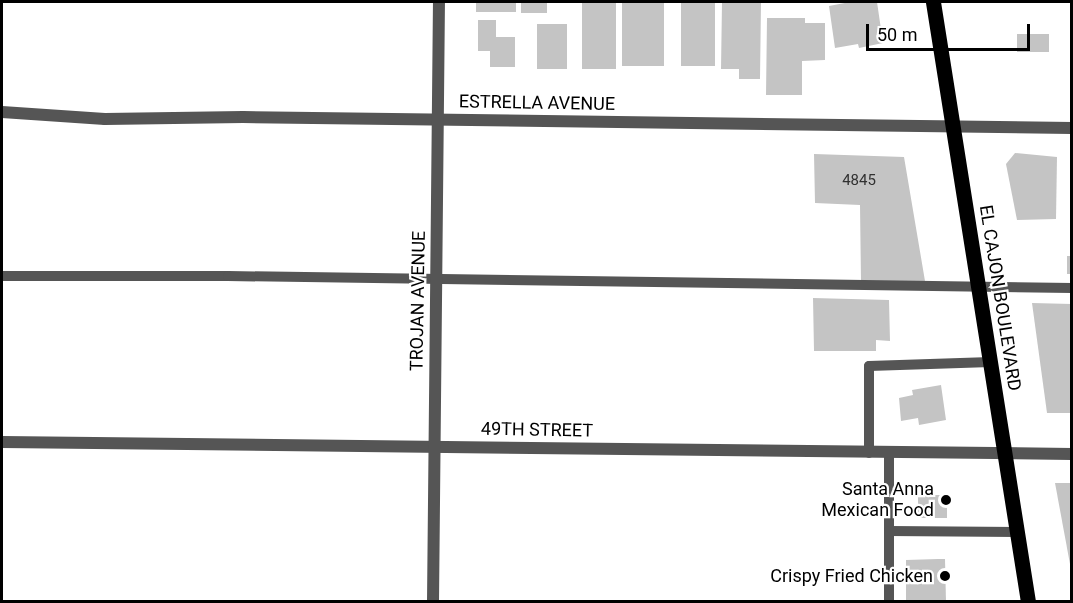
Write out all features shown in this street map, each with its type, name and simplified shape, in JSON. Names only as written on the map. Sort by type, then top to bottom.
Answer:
[{"type":"main road","name":"EL CAJON BOULEVARD","points":[[933,2],[1028,602]]},
{"type":"street","name":"TROJAN AVENUE","points":[[433,602],[439,2]]},
{"type":"street","name":"ESTRELLA AVENUE","points":[[2,112],[105,119],[243,117],[1071,128]]},
{"type":"street","name":"49TH STREET","points":[[2,442],[1071,454]]},
{"type":"lane","points":[[2,276],[228,276],[436,281],[1071,288]]},
{"type":"lane","points":[[869,453],[869,366],[991,362]]},
{"type":"lane","points":[[889,453],[889,602]]},
{"type":"lane","points":[[889,531],[1017,532]]},
{"type":"building","points":[[476,2],[516,2],[516,12],[476,12]]},
{"type":"building","points":[[521,2],[547,2],[547,13],[521,13]]},
{"type":"building","points":[[582,2],[616,2],[616,69],[582,69]]},
{"type":"building","points":[[622,2],[664,2],[664,66],[622,66]]},
{"type":"building","points":[[681,2],[715,2],[715,66],[681,66]]},
{"type":"building","points":[[722,2],[761,2],[760,79],[739,79],[739,69],[721,69]]},
{"type":"building","points":[[850,2],[877,2],[883,43],[859,48],[858,44],[835,48],[829,6]]},
{"type":"building","points":[[767,18],[805,18],[805,23],[825,23],[825,60],[802,61],[802,95],[766,95]]},
{"type":"building","points":[[478,20],[496,20],[496,37],[515,37],[515,67],[490,67],[490,51],[478,51]]},
{"type":"building","points":[[537,24],[567,24],[567,69],[537,69]]},
{"type":"building","points":[[1017,34],[1049,34],[1049,52],[1017,52]]},
{"type":"building","points":[[1015,153],[1057,157],[1056,219],[1017,220],[1006,164]]},
{"type":"building","points":[[814,154],[904,157],[925,281],[861,281],[860,205],[815,203]]},
{"type":"building","points":[[1067,256],[1072,256],[1072,274],[1067,274]]},
{"type":"building","points":[[813,298],[889,300],[890,341],[876,340],[876,351],[814,351]]},
{"type":"building","points":[[1032,303],[1072,304],[1071,413],[1047,413]]},
{"type":"building","points":[[941,385],[946,420],[919,425],[918,418],[901,421],[899,398],[913,395],[912,390]]},
{"type":"building","points":[[1055,483],[1072,483],[1072,564],[1070,564]]},
{"type":"building","points":[[918,495],[947,495],[947,518],[918,518]]},
{"type":"building","points":[[945,559],[946,602],[906,602],[906,560]]},
{"type":"place","name":"Santa Anna Mexican Food","points":[[946,500]]},
{"type":"place","name":"Crispy Fried Chicken","points":[[945,576]]}]
